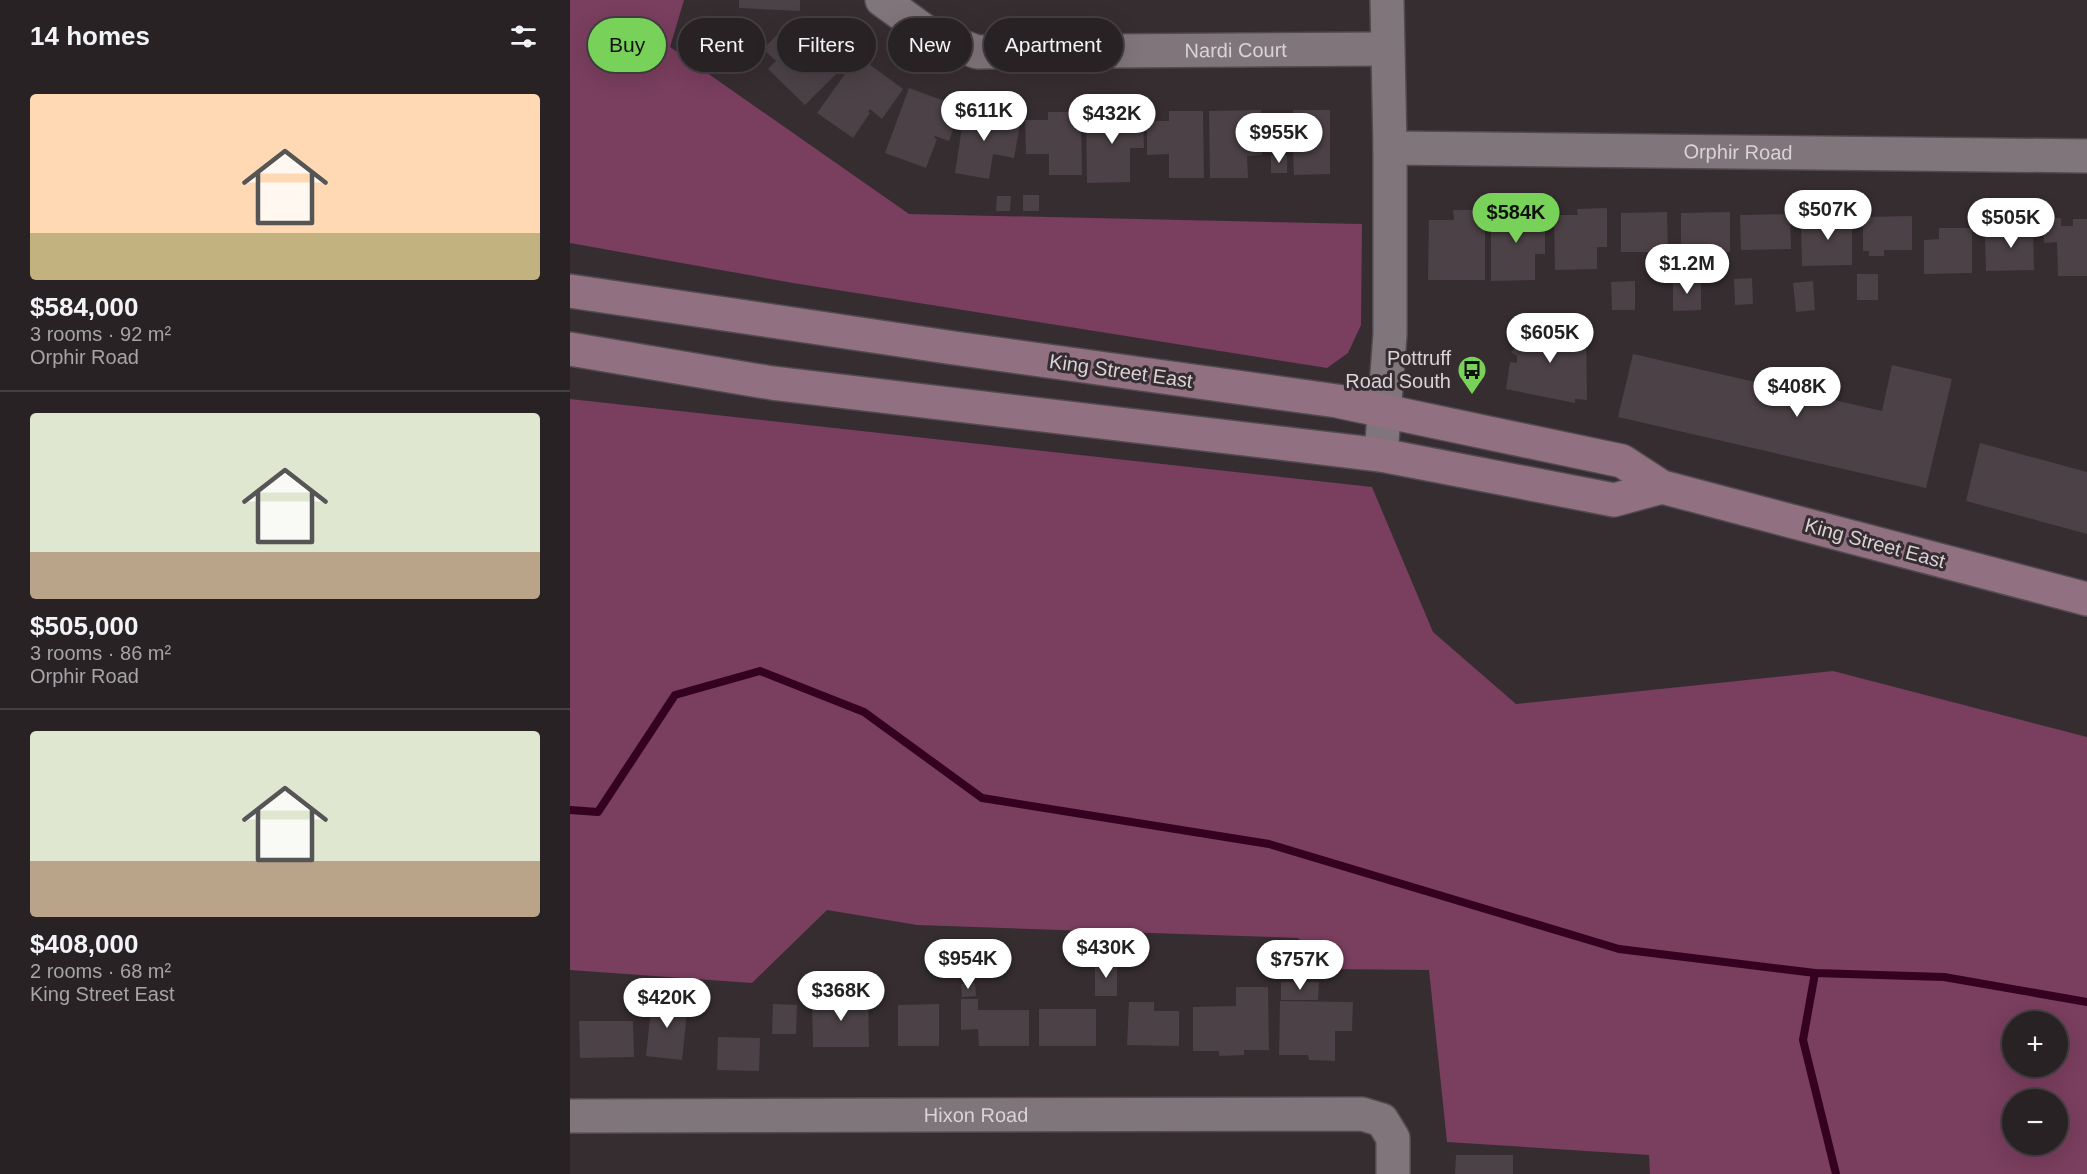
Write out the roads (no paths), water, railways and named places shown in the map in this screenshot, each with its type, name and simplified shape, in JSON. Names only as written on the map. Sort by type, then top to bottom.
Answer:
[{"type":"main road","name":"King Street East","points":[[570,291],[954,348],[1338,401],[1385,410],[1622,460],[1662,487],[2087,598]]},
{"type":"main road","name":"King Street East","points":[[570,349],[772,383],[1381,455],[1614,500],[1662,487]]},
{"type":"street","name":"Nardi Court","points":[[882,0],[929,34],[977,52],[1387,49]]},
{"type":"street","points":[[1381,455],[1390,334],[1387,0]]},
{"type":"street","name":"Orphir Road","points":[[1390,148],[2087,156]]},
{"type":"street","name":"Hixon Road","points":[[570,1116],[1362,1114],[1382,1120],[1393,1138],[1393,1174]]},
{"type":"waterway","points":[[570,810],[598,812],[675,695],[760,671],[864,712],[982,798],[1269,844],[1619,949],[1815,973],[1944,977],[2087,1002]]},
{"type":"waterway","points":[[1815,973],[1803,1040],[1836,1174]]},
{"type":"place","name":"Pottruff Road South","points":[[1472,396]]}]
